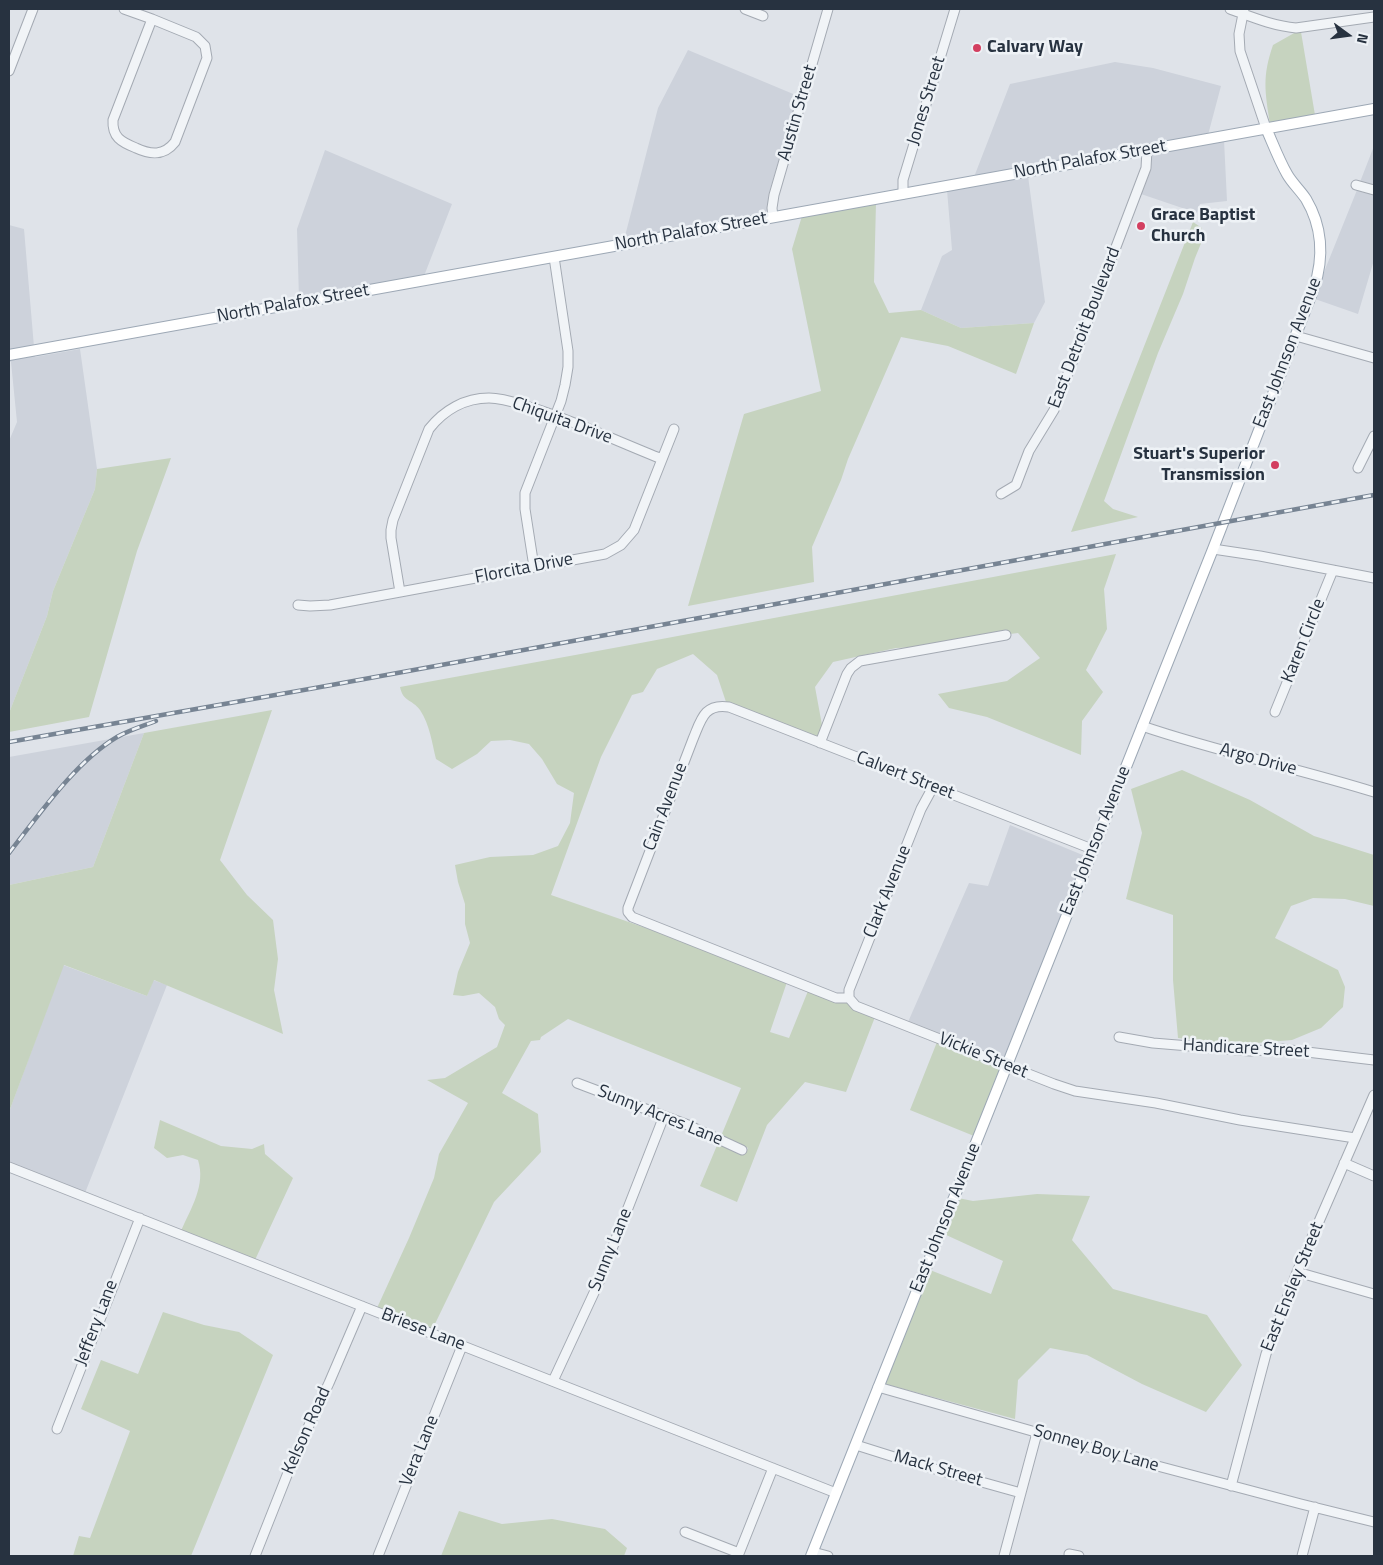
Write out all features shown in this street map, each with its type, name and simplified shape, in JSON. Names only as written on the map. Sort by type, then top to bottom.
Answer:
[{"type":"main road","name":"North Palafox Street","points":[[9,355],[1374,109]]},
{"type":"main road","name":"East Johnson Avenue","points":[[812,1554],[1213,549],[1319,273],[1320,241],[1313,212],[1288,176],[1266,128]]},
{"type":"street","points":[[9,72],[34,9]]},
{"type":"street","points":[[124,9],[196,37],[204,46],[207,58],[175,142],[165,151],[158,154],[146,152],[123,143],[112,127],[113,120],[152,20]]},
{"type":"street","points":[[745,9],[763,16]]},
{"type":"street","name":"Austin Street","points":[[773,217],[774,194],[828,9]]},
{"type":"street","name":"Jones Street","points":[[903,194],[903,180],[955,9]]},
{"type":"street","points":[[1230,9],[1243,11],[1255,19],[1296,28],[1374,17]]},
{"type":"street","points":[[1243,11],[1239,34],[1240,51],[1266,128]]},
{"type":"street","name":"East Detroit Boulevard","points":[[1001,494],[1016,485],[1029,451],[1054,410],[1146,168],[1147,150]]},
{"type":"street","points":[[1356,185],[1374,190]]},
{"type":"street","points":[[534,568],[525,509],[525,493],[565,386],[568,367],[568,351],[554,257]]},
{"type":"street","points":[[1296,336],[1374,358]]},
{"type":"street","name":"Chiquita Drive","points":[[400,592],[391,530],[429,429],[444,413],[466,402],[489,398],[502,400],[555,415],[662,459]]},
{"type":"street","name":"Florcita Drive","points":[[298,605],[322,606],[605,554],[621,545],[634,530],[674,429]]},
{"type":"street","points":[[1358,468],[1374,436]]},
{"type":"street","points":[[1213,549],[1374,578]]},
{"type":"street","name":"Karen Circle","points":[[1275,712],[1333,570]]},
{"type":"street","points":[[820,743],[848,674],[855,664],[860,661],[1006,635]]},
{"type":"street","name":"Calvert Street","points":[[717,706],[729,707],[1092,849]]},
{"type":"street","name":"Cain Avenue","points":[[630,915],[628,908],[693,739],[703,716],[711,708],[717,706]]},
{"type":"street","name":"Argo Drive","points":[[1142,726],[1184,740],[1374,792]]},
{"type":"street","name":"Clark Avenue","points":[[849,998],[849,990],[894,874],[921,809],[933,787]]},
{"type":"street","name":"Vickie Street","points":[[630,915],[658,928],[836,998],[849,998],[856,1006],[1075,1092],[1156,1103],[1240,1120],[1355,1138]]},
{"type":"street","name":"Handicare Street","points":[[1119,1037],[1153,1043],[1250,1051],[1282,1049],[1374,1060]]},
{"type":"street","name":"Sunny Acres Lane","points":[[577,1083],[664,1116],[742,1150]]},
{"type":"street","name":"East Ensley Street","points":[[1231,1486],[1266,1354],[1297,1272],[1374,1095]]},
{"type":"street","name":"Sunny Lane","points":[[553,1381],[599,1282],[664,1116]]},
{"type":"street","points":[[1344,1163],[1374,1176]]},
{"type":"street","name":"Briese Lane","points":[[9,1167],[836,1493]]},
{"type":"street","name":"Jeffery Lane","points":[[57,1429],[140,1218]]},
{"type":"street","points":[[1297,1272],[1374,1294]]},
{"type":"street","name":"Kelson Road","points":[[255,1556],[295,1455],[362,1306]]},
{"type":"street","name":"Vera Lane","points":[[378,1556],[462,1346]]},
{"type":"street","name":"Sonney Boy Lane","points":[[878,1387],[1231,1486],[1374,1522]]},
{"type":"street","points":[[1004,1556],[1037,1433]]},
{"type":"street","name":"Mack Street","points":[[856,1445],[1021,1493]]},
{"type":"street","points":[[685,1532],[738,1555],[773,1468]]},
{"type":"street","points":[[1302,1556],[1315,1508]]},
{"type":"street","points":[[812,1554],[828,1556]]},
{"type":"street","points":[[1069,1554],[1079,1556]]},
{"type":"shaded area","points":[[688,50],[798,96],[769,193],[768,213],[624,240],[658,108]]},
{"type":"shaded area","points":[[1115,62],[1153,68],[1221,86],[1208,135],[974,177],[1010,84]]},
{"type":"shaded area","points":[[1224,140],[1227,201],[1200,204],[1197,213],[1141,194],[1151,169],[1152,154]]},
{"type":"shaded area","points":[[1374,146],[1374,186],[1360,182]]},
{"type":"shaded area","points":[[325,150],[452,204],[424,276],[299,299],[297,229]]},
{"type":"shaded area","points":[[1028,176],[1045,302],[1034,323],[961,328],[921,310],[942,256],[952,250],[947,190]]},
{"type":"shaded area","points":[[1357,190],[1374,194],[1374,260],[1358,314],[1315,299]]},
{"type":"shaded area","points":[[9,225],[24,229],[34,347],[9,351]]},
{"type":"shaded area","points":[[80,349],[97,469],[95,489],[53,591],[47,616],[9,713],[9,441],[17,422],[11,362],[9,359],[34,355],[35,357]]},
{"type":"shaded area","points":[[144,733],[93,867],[9,885],[9,757]]},
{"type":"shaded area","points":[[1010,825],[1085,856],[1004,1060],[908,1022],[969,883],[988,886]]},
{"type":"shaded area","points":[[63,965],[147,996],[153,980],[167,985],[85,1193],[9,1163],[9,1112]]},
{"type":"green space","points":[[1296,32],[1301,32],[1315,115],[1270,124],[1266,84],[1267,66],[1273,45]]},
{"type":"green space","points":[[876,203],[874,282],[889,313],[921,310],[961,328],[1034,323],[1016,374],[948,346],[901,337],[812,547],[814,582],[688,606],[744,414],[821,391],[792,249],[802,216]]},
{"type":"green space","points":[[1193,222],[1202,228],[1202,241],[1183,294],[1158,353],[1104,501],[1113,509],[1138,517],[1071,532]]},
{"type":"green space","points":[[171,458],[137,551],[89,717],[9,732],[9,713],[47,616],[53,591],[95,489],[97,469]]},
{"type":"green space","points":[[1116,554],[1104,589],[1107,629],[1086,670],[1103,692],[1082,721],[1081,755],[987,717],[949,708],[938,694],[1007,681],[1040,658],[1018,633],[1010,634],[1008,631],[920,647],[896,648],[833,662],[815,687],[822,725],[818,738],[726,702],[717,675],[693,654],[657,669],[643,692],[632,695],[601,757],[551,895],[669,936],[787,982],[770,1032],[789,1038],[808,991],[835,1001],[847,1003],[855,1009],[875,1017],[846,1092],[805,1082],[767,1125],[737,1202],[700,1186],[718,1143],[744,1155],[748,1148],[721,1136],[741,1088],[568,1019],[541,1037],[540,1040],[531,1041],[502,1093],[538,1114],[541,1152],[494,1202],[432,1330],[377,1308],[434,1178],[439,1154],[468,1103],[427,1080],[445,1078],[497,1047],[505,1025],[499,1019],[495,1007],[479,993],[463,996],[453,995],[458,972],[470,943],[465,924],[465,904],[455,865],[490,857],[533,855],[558,846],[570,823],[574,793],[557,784],[542,759],[529,744],[510,740],[491,741],[477,754],[452,769],[436,759],[430,734],[420,710],[403,695],[400,687]]},
{"type":"green space","points":[[272,710],[220,860],[247,895],[273,920],[278,959],[274,990],[283,1034],[154,980],[147,996],[64,965],[9,1112],[9,885],[93,867],[144,733]]},
{"type":"green space","points":[[1182,770],[1250,800],[1314,836],[1374,855],[1374,906],[1345,899],[1313,898],[1291,906],[1275,938],[1338,970],[1345,987],[1343,1007],[1321,1028],[1292,1040],[1232,1045],[1178,1038],[1173,980],[1173,915],[1126,899],[1142,833],[1131,789]]},
{"type":"green space","points":[[937,1042],[1001,1067],[974,1136],[910,1110]]},
{"type":"green space","points":[[160,1120],[221,1146],[252,1149],[264,1144],[265,1154],[293,1178],[255,1260],[181,1231],[199,1187],[200,1169],[198,1160],[183,1155],[167,1158],[154,1148]]},
{"type":"green space","points":[[1037,1194],[1090,1196],[1072,1240],[1113,1289],[1207,1315],[1242,1365],[1206,1412],[1142,1384],[1087,1355],[1050,1348],[1018,1380],[1015,1419],[885,1384],[930,1270],[991,1294],[1003,1261],[944,1234],[958,1198],[973,1201]]},
{"type":"green space","points":[[163,1312],[204,1325],[239,1332],[273,1355],[191,1556],[73,1556],[79,1536],[90,1538],[130,1431],[81,1409],[101,1360],[138,1374]]},
{"type":"green space","points":[[459,1511],[502,1524],[552,1519],[605,1529],[627,1548],[624,1556],[441,1556]]},
{"type":"railway","points":[[9,742],[1374,495]]},
{"type":"railway","points":[[9,853],[58,790],[87,760],[117,737],[156,721]]},
{"type":"place","name":"Calvary Way","points":[[977,48]]},
{"type":"place","name":"Grace Baptist Church","points":[[1141,226]]},
{"type":"place","name":"Stuart's Superior Transmission","points":[[1275,465]]}]
